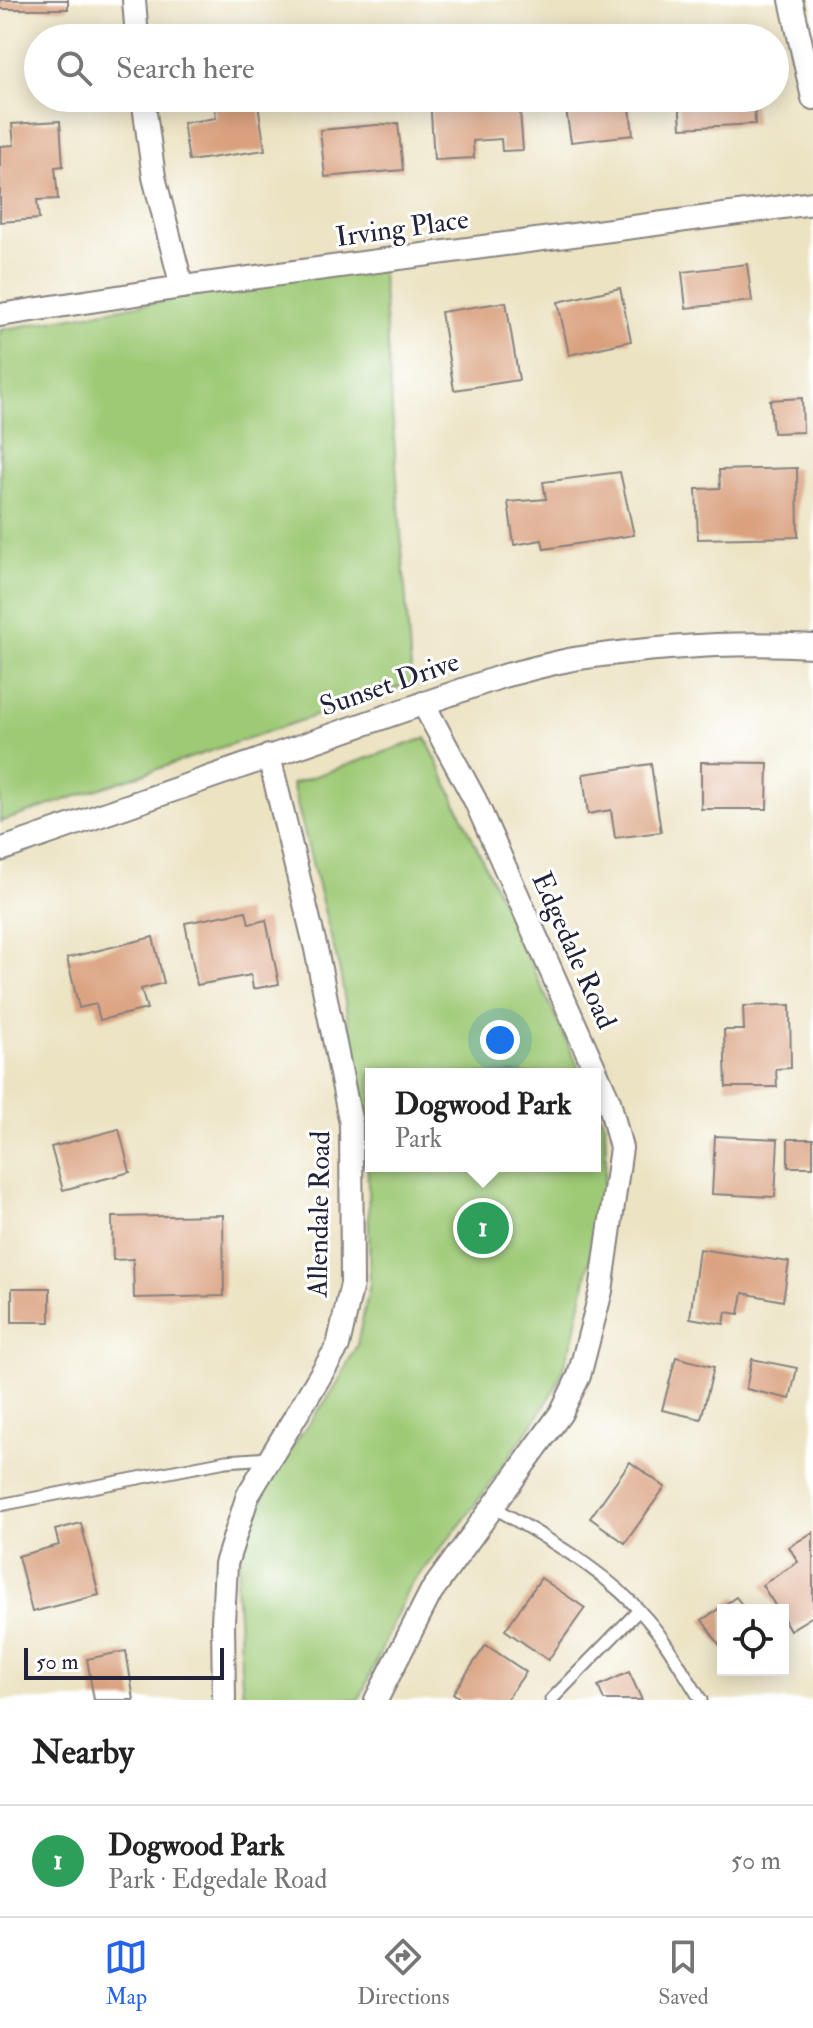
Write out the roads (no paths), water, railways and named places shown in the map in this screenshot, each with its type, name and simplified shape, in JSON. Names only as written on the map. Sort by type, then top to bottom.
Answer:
[{"type":"street","points":[[134,0],[136,24]]},
{"type":"street","points":[[791,0],[813,98]]},
{"type":"street","points":[[145,112],[154,177],[182,287]]},
{"type":"street","name":"Irving Place","points":[[0,315],[182,287],[813,203]]},
{"type":"street","name":"Sunset Drive","points":[[0,850],[503,676],[579,658],[716,645],[813,646]]},
{"type":"street","name":"Edgedale Road","points":[[423,703],[475,800],[594,1068]]},
{"type":"street","name":"Allendale Road","points":[[224,1700],[226,1564],[248,1495],[338,1346],[352,1284],[351,1124],[316,949],[269,756]]},
{"type":"street","name":"Edgedale Road","points":[[376,1700],[431,1592],[561,1413],[579,1376],[601,1291],[621,1148],[601,1083]]},
{"type":"lane","points":[[0,1505],[226,1461],[269,1458]]},
{"type":"lane","points":[[492,1506],[567,1552],[639,1610],[662,1637],[701,1700]]},
{"type":"lane","points":[[551,1700],[639,1610]]},
{"type":"place","name":"Dogwood Park","points":[[483,1228]]}]
